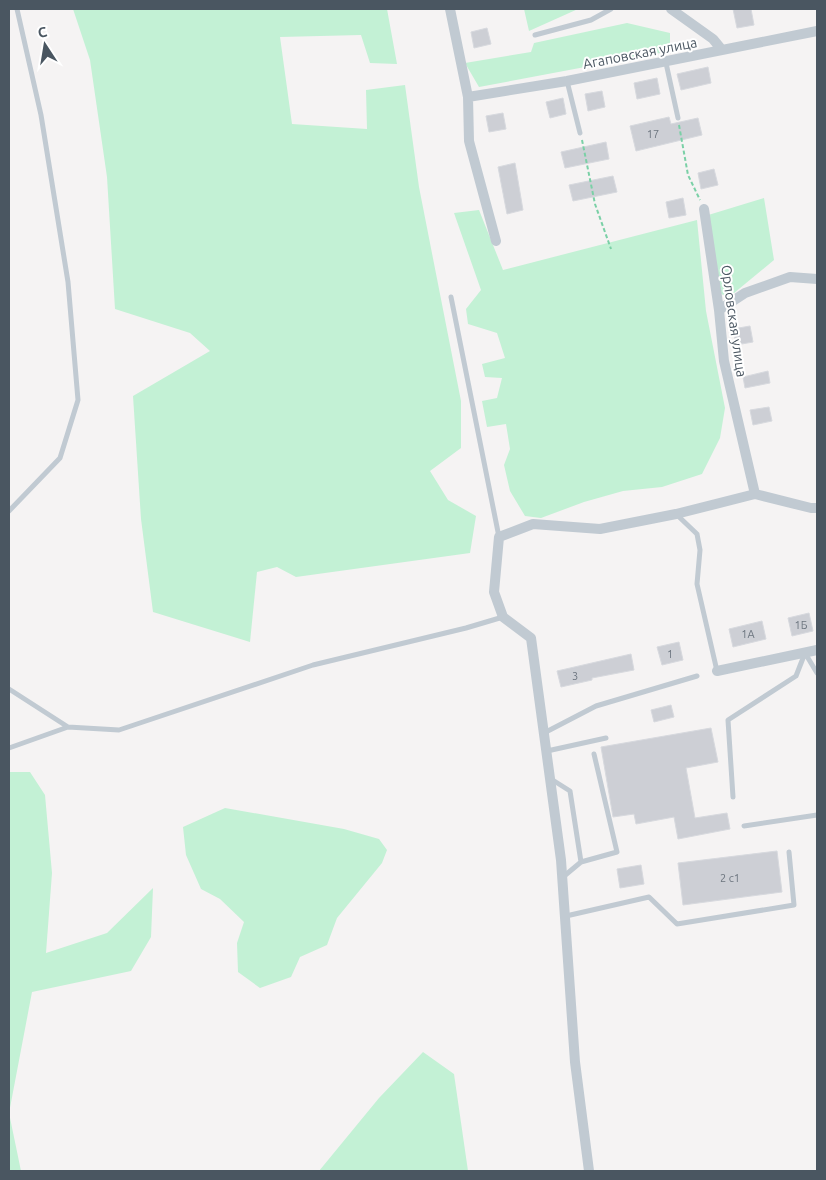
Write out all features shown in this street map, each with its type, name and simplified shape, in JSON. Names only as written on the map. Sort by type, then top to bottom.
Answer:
[{"type":"street","points":[[450,9],[468,97],[469,141],[496,242]]},
{"type":"street","points":[[671,9],[712,39],[722,50]]},
{"type":"street","name":"Агаповская улица","points":[[468,97],[666,63],[817,32]]},
{"type":"street","name":"Орловская улица","points":[[704,208],[719,310],[724,361],[755,494]]},
{"type":"street","points":[[719,310],[745,293],[790,277],[817,279]]},
{"type":"street","points":[[589,1171],[575,1062],[562,877],[531,638],[503,617],[494,592],[499,537],[533,524],[600,529],[676,514],[755,494],[810,508],[817,508]]},
{"type":"street","points":[[717,671],[817,650]]},
{"type":"lane","points":[[9,511],[60,458],[78,400],[66,272],[41,116],[17,9]]},
{"type":"lane","points":[[535,35],[591,20],[612,9]]},
{"type":"lane","points":[[666,63],[678,118]]},
{"type":"lane","points":[[567,81],[580,133]]},
{"type":"lane","points":[[451,297],[499,537]]},
{"type":"lane","points":[[676,514],[697,534],[700,550],[697,584],[717,671]]},
{"type":"lane","points":[[9,748],[68,727],[119,730],[313,665],[466,628],[503,617]]},
{"type":"lane","points":[[806,653],[817,673]]},
{"type":"lane","points":[[733,797],[728,720],[796,676],[806,653]]},
{"type":"lane","points":[[544,733],[596,706],[697,676]]},
{"type":"lane","points":[[9,689],[68,727]]},
{"type":"lane","points":[[546,751],[606,738]]},
{"type":"lane","points":[[562,877],[581,862],[617,852],[594,754]]},
{"type":"lane","points":[[550,779],[570,791],[581,862]]},
{"type":"lane","points":[[744,826],[817,815]]},
{"type":"lane","points":[[566,916],[649,897],[677,924],[794,905],[789,852]]},
{"type":"path","points":[[678,118],[688,176],[704,208]]},
{"type":"path","points":[[580,133],[594,204],[611,249]]},
{"type":"green space","points":[[73,9],[387,9],[397,64],[370,63],[361,35],[280,37],[292,124],[367,129],[366,90],[405,85],[419,187],[461,401],[461,448],[430,471],[448,500],[476,516],[470,553],[296,577],[277,567],[257,572],[250,642],[153,612],[141,519],[133,396],[210,351],[190,333],[115,309],[107,177],[90,60]]},
{"type":"green space","points":[[524,9],[578,9],[529,31]]},
{"type":"green space","points":[[627,23],[670,33],[670,51],[479,87],[465,63],[531,52],[534,43]]},
{"type":"green space","points":[[764,198],[774,260],[728,298],[720,293],[705,216]]},
{"type":"green space","points":[[479,210],[503,270],[697,220],[706,311],[725,408],[720,438],[702,474],[662,487],[623,491],[584,502],[541,518],[525,516],[510,491],[504,465],[510,449],[506,424],[487,427],[482,401],[497,398],[502,378],[485,377],[482,364],[505,358],[497,333],[468,324],[466,309],[481,290],[454,213]]},
{"type":"green space","points":[[9,772],[30,772],[45,795],[52,873],[46,953],[107,933],[153,888],[151,937],[131,971],[32,992],[9,1113]]},
{"type":"green space","points":[[225,808],[344,829],[379,839],[387,850],[382,863],[337,918],[327,945],[300,957],[291,977],[260,988],[238,972],[237,943],[244,922],[220,899],[201,889],[186,855],[183,827]]},
{"type":"green space","points":[[423,1052],[454,1074],[468,1171],[319,1171],[379,1098]]},
{"type":"green space","points":[[9,1113],[21,1171],[9,1171]]},
{"type":"building","points":[[733,9],[751,9],[754,25],[737,28]]},
{"type":"building","points":[[487,28],[491,44],[474,48],[471,32]]},
{"type":"building","points":[[708,67],[711,83],[681,90],[677,74]]},
{"type":"building","points":[[657,78],[660,94],[637,99],[634,83]]},
{"type":"building","points":[[602,91],[605,107],[588,111],[585,94]]},
{"type":"building","points":[[563,98],[566,114],[550,118],[546,102]]},
{"type":"building","points":[[503,113],[506,129],[489,132],[486,116]]},
{"type":"building","points":[[669,117],[671,124],[698,118],[702,135],[636,151],[630,126]]},
{"type":"building","points":[[606,142],[609,159],[565,168],[561,152]]},
{"type":"building","points":[[515,163],[523,210],[507,214],[498,167]]},
{"type":"building","points":[[714,169],[718,185],[701,189],[698,173]]},
{"type":"building","points":[[613,176],[617,192],[573,201],[569,185]]},
{"type":"building","points":[[683,198],[686,215],[669,218],[666,202]]},
{"type":"building","points":[[750,326],[753,342],[736,345],[733,329]]},
{"type":"building","points":[[768,371],[770,383],[745,388],[743,377]]},
{"type":"building","points":[[769,407],[772,421],[753,425],[750,410]]},
{"type":"building","points":[[809,613],[813,631],[792,636],[788,618]]},
{"type":"building","points":[[762,621],[766,639],[733,647],[729,629]]},
{"type":"building","points":[[679,642],[683,660],[662,665],[657,647]]},
{"type":"building","points":[[631,654],[634,670],[592,678],[592,680],[561,687],[557,671]]},
{"type":"building","points":[[671,705],[674,717],[654,722],[651,710]]},
{"type":"building","points":[[711,728],[718,762],[686,768],[695,818],[727,813],[730,829],[678,839],[674,817],[636,824],[634,814],[613,817],[601,747]]},
{"type":"building","points":[[777,851],[782,892],[683,905],[678,863]]},
{"type":"building","points":[[641,865],[644,884],[620,888],[617,869]]}]
